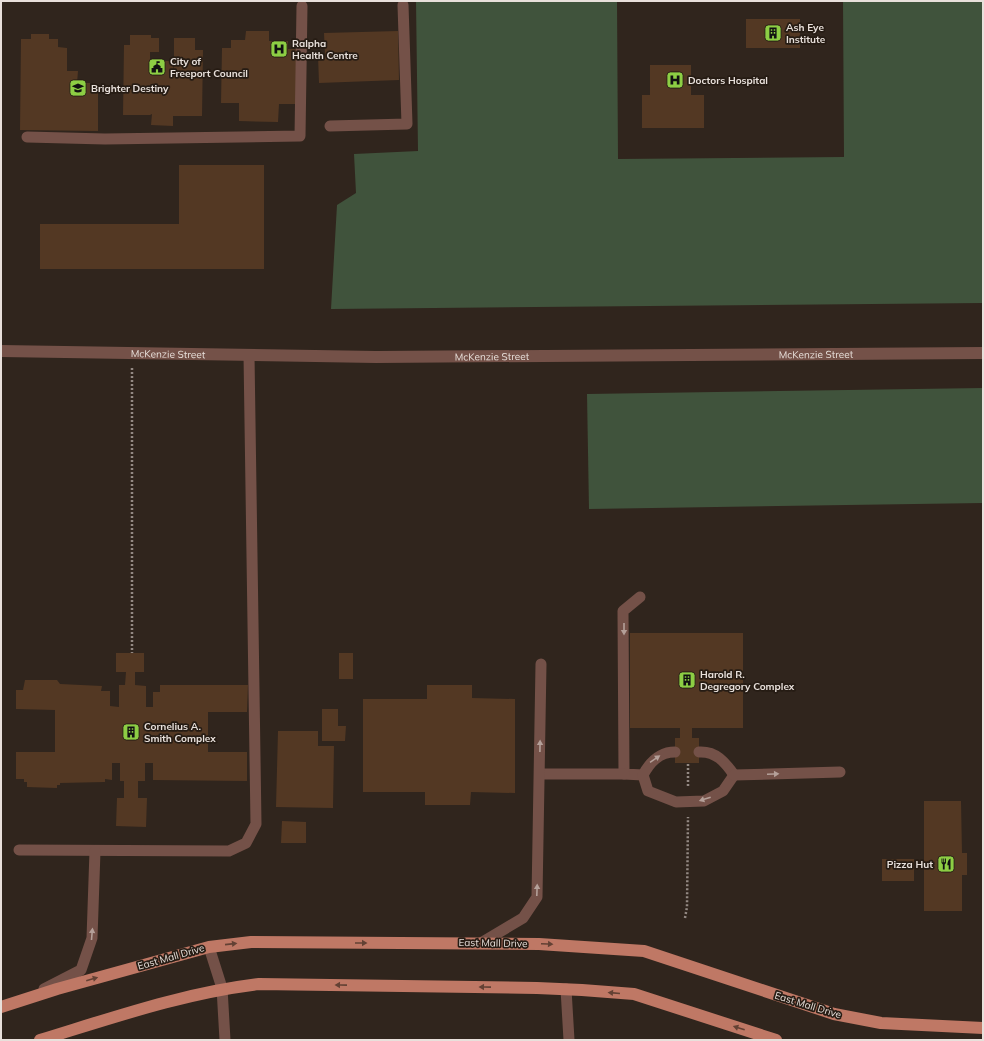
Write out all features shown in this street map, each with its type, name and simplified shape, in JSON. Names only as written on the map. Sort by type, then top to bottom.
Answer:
[{"type":"main road","name":"East Mall Drive","points":[[1,1008],[57,989],[209,947],[251,942],[481,943],[575,945],[644,951],[834,1014],[880,1022],[983,1028]]},
{"type":"main road","points":[[40,1040],[160,1003],[222,988],[259,984],[566,989],[634,994],[776,1040]]},
{"type":"street","name":"McKenzie Street","points":[[1,352],[376,357],[983,353]]},
{"type":"lane","points":[[330,126],[407,124],[403,5]]},
{"type":"lane","points":[[27,137],[105,139],[300,136],[302,6]]},
{"type":"lane","points":[[19,850],[229,851],[246,843],[256,824],[250,355]]},
{"type":"lane","points":[[624,774],[624,611],[640,597]]},
{"type":"lane","points":[[481,943],[523,918],[537,897],[541,664]]},
{"type":"lane","points":[[675,752],[658,756],[649,763],[643,775],[648,791],[676,802],[704,801],[723,791],[734,775]]},
{"type":"lane","points":[[699,752],[719,756],[734,775]]},
{"type":"lane","points":[[734,775],[840,772]]},
{"type":"lane","points":[[540,774],[643,775]]},
{"type":"lane","points":[[18,1002],[81,970],[92,938],[95,851]]},
{"type":"lane","points":[[209,947],[222,988],[225,1040]]},
{"type":"lane","points":[[566,989],[569,1040]]},
{"type":"path","points":[[132,354],[132,653]]},
{"type":"path","points":[[685,918],[687,907],[688,763]]},
{"type":"green space","points":[[416,1],[617,1],[618,159],[844,157],[843,1],[983,1],[983,303],[331,309],[337,205],[356,193],[354,154],[418,151]]},
{"type":"green space","points":[[983,388],[983,503],[589,509],[587,394]]},
{"type":"building","name":"Ash Eye Institute","points":[[746,19],[800,19],[800,48],[746,48]]},
{"type":"building","points":[[246,31],[269,31],[269,41],[288,41],[288,49],[298,49],[297,104],[279,104],[278,122],[239,121],[239,103],[221,103],[222,48],[231,48],[231,40],[245,40]]},
{"type":"building","points":[[398,31],[399,80],[319,83],[318,56],[325,56],[324,33]]},
{"type":"building","points":[[31,34],[49,34],[49,39],[58,39],[58,47],[67,48],[67,71],[78,71],[77,83],[90,83],[90,90],[98,90],[98,131],[20,130],[21,39],[31,39]]},
{"type":"building","points":[[130,35],[151,35],[151,38],[159,38],[159,52],[150,52],[150,75],[154,75],[154,61],[173,61],[174,76],[174,38],[195,38],[195,50],[203,50],[202,116],[173,116],[173,126],[151,125],[152,114],[123,115],[124,45],[130,45]]},
{"type":"building","points":[[650,65],[691,65],[691,95],[704,95],[704,128],[642,128],[642,95],[650,95]]},
{"type":"building","points":[[179,165],[264,165],[264,269],[40,269],[40,224],[179,224]]},
{"type":"building","name":"Harold R. Degregory Complex","points":[[630,633],[743,633],[743,728],[692,728],[692,738],[699,738],[699,763],[675,763],[675,738],[680,738],[680,728],[630,728]]},
{"type":"building","name":"Cornelius A. Smith Complex","points":[[116,653],[144,653],[144,672],[135,672],[135,685],[146,686],[146,707],[153,707],[153,692],[160,692],[160,685],[248,685],[247,712],[208,712],[208,752],[247,752],[247,781],[153,780],[153,763],[145,763],[145,781],[138,781],[138,798],[147,798],[146,827],[116,826],[117,798],[124,798],[124,781],[120,781],[120,763],[112,763],[112,780],[105,779],[105,782],[60,783],[60,785],[57,785],[57,788],[27,787],[27,782],[24,782],[24,779],[16,779],[16,752],[55,752],[55,710],[16,709],[16,690],[23,690],[25,680],[57,680],[60,684],[102,686],[101,691],[110,691],[110,706],[119,707],[119,685],[125,685],[126,672],[116,672]]},
{"type":"building","points":[[339,653],[353,653],[353,679],[339,679]]},
{"type":"building","points":[[427,685],[472,685],[472,698],[515,699],[515,793],[471,792],[470,805],[425,805],[425,792],[363,792],[363,699],[427,699]]},
{"type":"building","points":[[322,709],[338,709],[338,726],[346,726],[345,741],[322,741]]},
{"type":"building","points":[[278,731],[318,731],[318,746],[334,746],[333,808],[276,807]]},
{"type":"building","name":"Pizza Hut","points":[[924,801],[961,801],[962,853],[967,853],[967,875],[962,875],[962,911],[924,911]]},
{"type":"building","points":[[282,821],[306,822],[306,843],[281,843]]},
{"type":"building","points":[[882,859],[914,859],[914,881],[882,881]]},
{"type":"place","name":"Ash Eye Institute","points":[[773,33]]},
{"type":"place","name":"Ralpha Health Centre","points":[[279,49]]},
{"type":"place","name":"City of Freeport Council","points":[[157,67]]},
{"type":"place","name":"Doctors Hospital","points":[[675,80]]},
{"type":"place","name":"Brighter Destiny","points":[[78,88]]},
{"type":"place","name":"Harold R. Degregory Complex","points":[[687,680]]},
{"type":"place","name":"Cornelius A. Smith Complex","points":[[131,732]]},
{"type":"place","name":"Pizza Hut","points":[[946,864]]}]
